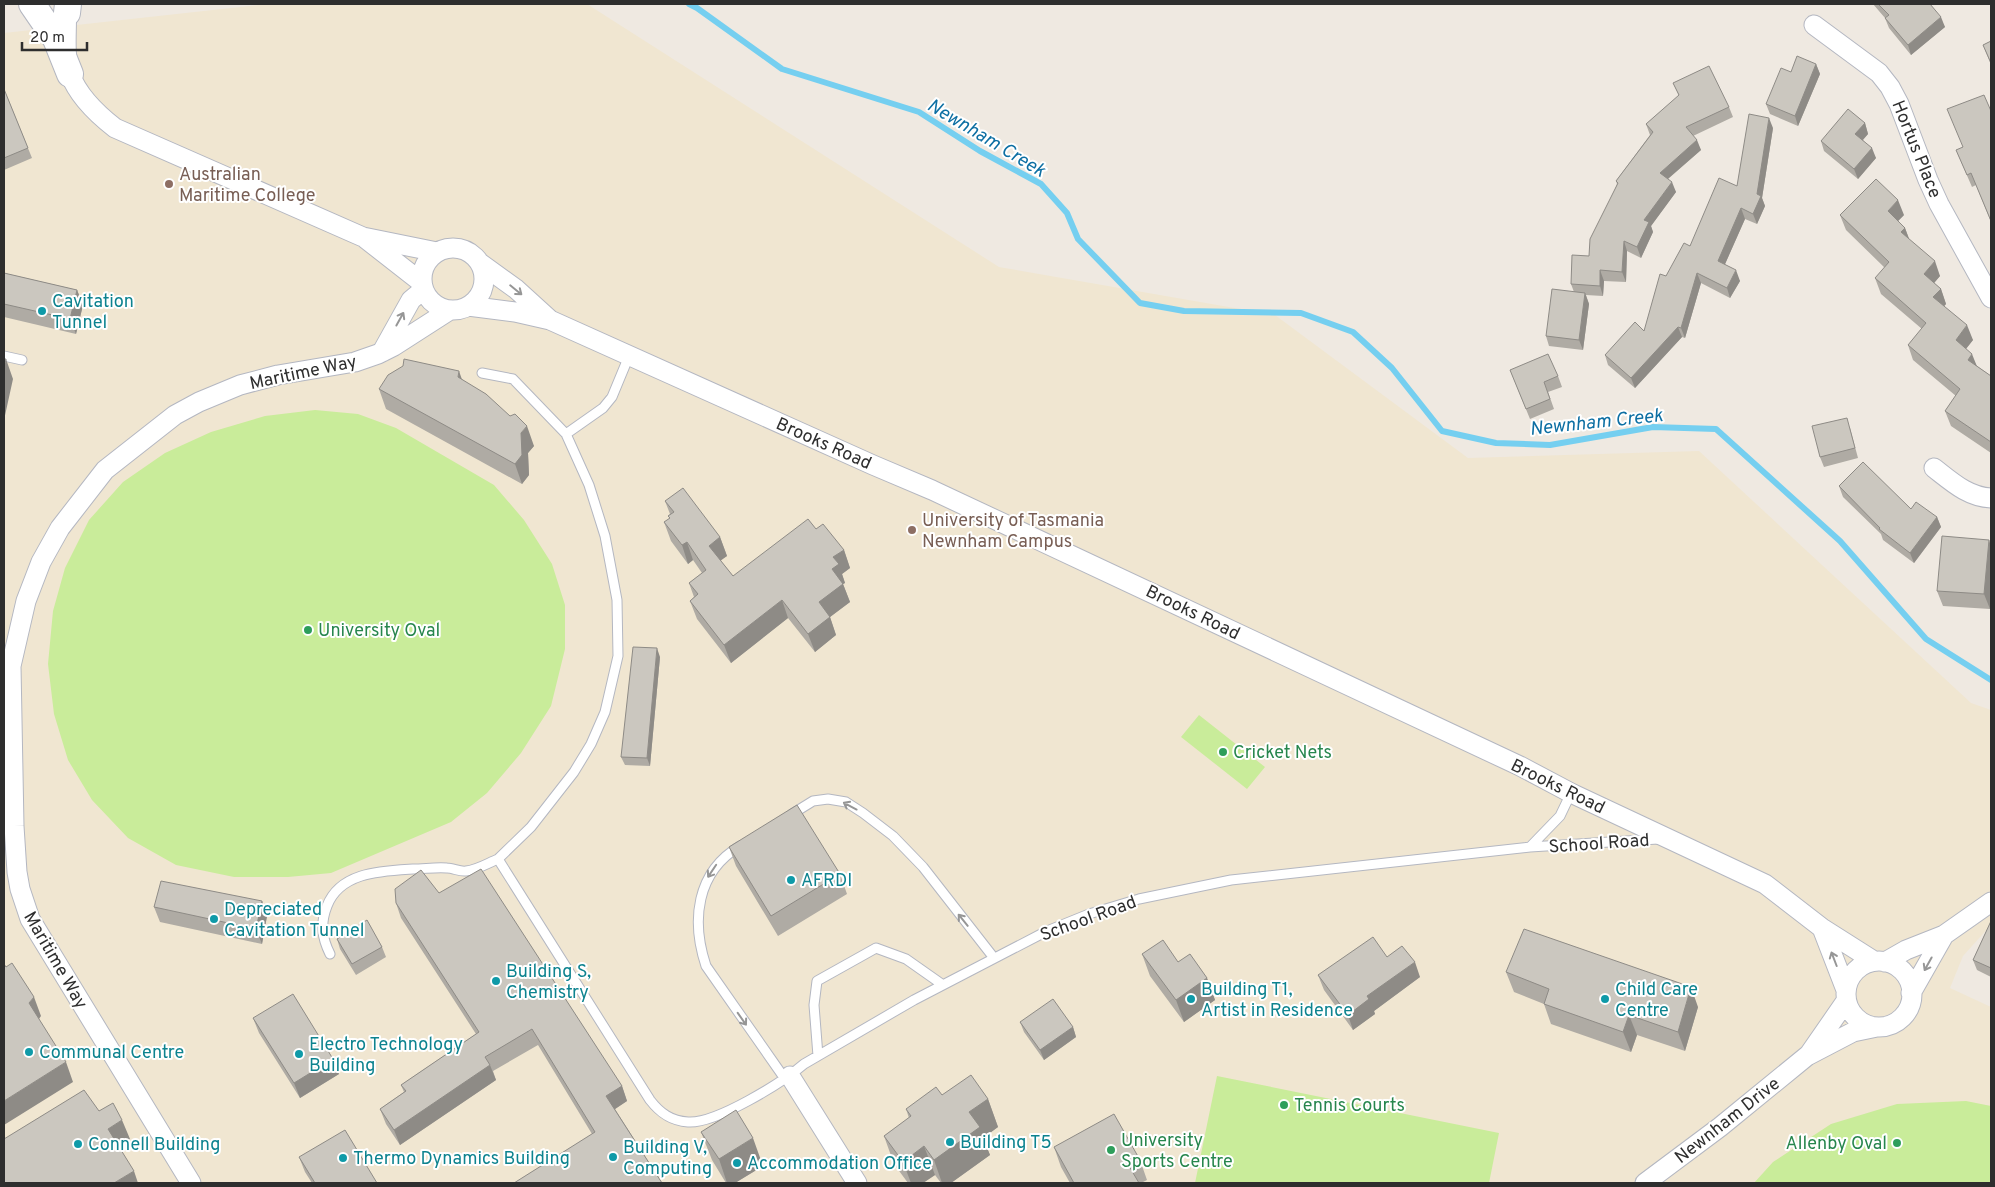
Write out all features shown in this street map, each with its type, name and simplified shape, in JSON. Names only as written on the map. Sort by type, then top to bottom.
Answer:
[{"type":"main road","points":[[32,4],[56,39],[70,74]]},
{"type":"street","points":[[67,7],[70,74],[88,104],[115,128],[363,237],[437,252]]},
{"type":"street","name":"Hortus Place","points":[[1814,25],[1879,74],[1890,87],[1900,104],[1928,180],[1939,204],[1991,298]]},
{"type":"street","points":[[363,237],[422,286],[432,302],[440,308],[459,310],[476,300],[482,292],[484,272],[474,255],[456,247],[446,248],[429,258],[424,267],[422,286],[411,300],[388,349]]},
{"type":"street","name":"Brooks Road","points":[[480,263],[516,289],[550,320]]},
{"type":"street","name":"Brooks Road","points":[[468,306],[515,312],[550,320],[932,490],[1520,766],[1572,794],[1765,884],[1822,928],[1879,962]]},
{"type":"street","name":"Maritime Way","points":[[191,1183],[30,919],[20,889],[14,826],[7,666],[26,601],[41,562],[60,528],[105,470],[175,415],[199,402],[240,385],[268,377],[354,362],[388,349],[450,310]]},
{"type":"street","points":[[1934,468],[1958,488],[1982,497],[1991,498]]},
{"type":"street","points":[[1846,995],[1848,980],[1863,965],[1879,962],[1944,934],[1991,902]]},
{"type":"street","points":[[1822,928],[1850,1010],[1856,1019],[1876,1027],[1888,1026],[1905,1014],[1910,1004],[1912,993],[1944,934]]},
{"type":"street","points":[[1879,962],[1895,965],[1904,972],[1912,993]]},
{"type":"street","name":"Newnham Drive","points":[[1807,1056],[1846,995]]},
{"type":"street","name":"Newnham Drive","points":[[1645,1183],[1720,1128],[1807,1056],[1854,1032],[1876,1027]]},
{"type":"street","points":[[787,1078],[857,1183]]},
{"type":"lane","points":[[4,356],[22,360]]},
{"type":"lane","points":[[566,434],[603,408],[612,397],[629,356]]},
{"type":"lane","points":[[330,954],[324,942],[322,928],[324,914],[330,897],[342,885],[353,878],[390,870],[449,868],[464,872],[498,859],[531,827],[574,772],[591,744],[606,712],[618,656],[617,600],[605,536],[589,485],[566,434],[513,379],[482,373]]},
{"type":"lane","name":"School Road","points":[[1530,847],[1560,816],[1572,794]]},
{"type":"lane","points":[[782,820],[813,801],[828,799],[846,802],[863,813],[893,836],[923,867],[994,958]]},
{"type":"lane","name":"School Road","points":[[498,859],[650,1100],[660,1112],[674,1120],[690,1123],[712,1118],[727,1111],[787,1078],[804,1064],[914,1000],[1047,931],[1089,914],[1139,899],[1232,880],[1530,847],[1668,838]]},
{"type":"lane","points":[[751,839],[719,861],[707,879],[700,903],[700,948],[706,966],[787,1078]]},
{"type":"lane","points":[[818,1056],[814,1005],[817,981],[876,948],[906,959],[944,985]]},
{"type":"shaded area","name":"University of Tasmania Newnham Campus","points":[[267,4],[587,4],[999,267],[1275,315],[1468,458],[1699,451],[1971,703],[1991,710],[1991,925],[1963,956],[1950,988],[1991,1007],[1991,1183],[4,1183],[4,33]]},
{"type":"green space","name":"University Oval","points":[[315,410],[358,414],[396,428],[494,485],[524,520],[552,564],[565,605],[565,649],[551,706],[521,753],[487,793],[451,822],[331,873],[288,877],[234,877],[176,865],[128,838],[92,800],[68,760],[54,714],[48,664],[53,611],[65,568],[89,520],[123,482],[165,453],[211,432],[265,416]]},
{"type":"green space","name":"Cricket Nets","points":[[1199,715],[1265,767],[1247,789],[1181,737]]},
{"type":"green space","name":"Tennis Courts","points":[[1217,1076],[1499,1133],[1489,1183],[1195,1183]]},
{"type":"green space","name":"Allenby Oval","points":[[1966,1101],[1991,1106],[1991,1183],[1754,1183],[1773,1162],[1831,1124],[1897,1104]]},
{"type":"building","points":[[1878,4],[1930,4],[1941,17],[1908,45],[1885,18],[1889,15]]},
{"type":"building","points":[[1991,41],[1991,63],[1983,45]]},
{"type":"building","points":[[1797,56],[1816,64],[1795,116],[1766,104],[1781,68],[1791,72]]},
{"type":"building","points":[[1709,66],[1729,107],[1686,127],[1697,140],[1660,173],[1672,182],[1644,220],[1649,222],[1637,247],[1624,241],[1622,272],[1600,270],[1600,286],[1571,284],[1572,255],[1589,256],[1590,239],[1618,183],[1616,181],[1653,132],[1646,124],[1679,95],[1673,83]]},
{"type":"building","points":[[4,89],[28,148],[4,158]]},
{"type":"building","points":[[1984,95],[1991,111],[1991,221],[1971,173],[1967,175],[1956,150],[1963,147],[1947,109]]},
{"type":"building","points":[[1848,109],[1865,123],[1855,134],[1872,148],[1854,169],[1821,141]]},
{"type":"building","points":[[1749,114],[1769,118],[1757,194],[1761,196],[1753,214],[1741,208],[1718,261],[1736,270],[1727,288],[1697,273],[1681,328],[1678,327],[1631,378],[1605,355],[1635,322],[1644,331],[1660,274],[1666,276],[1684,243],[1690,246],[1719,178],[1737,186]]},
{"type":"building","points":[[1876,179],[1898,200],[1888,211],[1905,228],[1901,232],[1935,261],[1924,274],[1941,289],[1933,297],[1967,325],[1956,340],[1972,354],[1968,360],[1991,376],[1991,442],[1945,411],[1960,389],[1908,345],[1926,323],[1875,278],[1889,262],[1840,215]]},
{"type":"building","points":[[4,273],[77,290],[70,319],[4,304]]},
{"type":"building","points":[[1552,289],[1585,293],[1579,340],[1546,336]]},
{"type":"building","points":[[1548,354],[1558,376],[1544,382],[1550,399],[1526,409],[1510,370]]},
{"type":"building","points":[[404,359],[459,371],[458,377],[486,394],[510,416],[515,414],[527,426],[521,433],[522,455],[515,464],[379,389],[388,375],[403,366]]},
{"type":"building","points":[[1847,418],[1855,448],[1820,457],[1812,426]]},
{"type":"building","points":[[1863,462],[1911,509],[1916,502],[1937,517],[1910,553],[1879,529],[1839,486]]},
{"type":"building","points":[[683,488],[720,537],[709,546],[733,576],[808,519],[816,529],[823,524],[844,550],[833,557],[839,564],[832,569],[843,584],[819,602],[830,617],[808,634],[782,600],[724,645],[690,601],[698,594],[689,583],[706,570],[687,542],[682,545],[664,522],[674,512],[665,501]]},
{"type":"building","points":[[1942,536],[1989,540],[1984,594],[1937,591]]},
{"type":"building","points":[[633,647],[657,648],[647,758],[621,757]]},
{"type":"building","name":"AFRDI","points":[[797,805],[840,874],[771,916],[729,847]]},
{"type":"building","name":"Building S, Chemistry","points":[[481,869],[622,1086],[606,1096],[662,1183],[514,1183],[595,1132],[532,1029],[485,1057],[490,1065],[394,1130],[380,1109],[406,1091],[401,1085],[479,1032],[396,903],[395,889],[421,870],[439,893]]},
{"type":"building","points":[[161,881],[262,901],[256,929],[154,907]]},
{"type":"building","points":[[367,920],[382,947],[352,964],[337,939]]},
{"type":"building","points":[[1991,921],[1991,968],[1973,960]]},
{"type":"building","name":"Child Care Centre","points":[[1524,929],[1691,987],[1678,1032],[1629,1015],[1623,1032],[1544,1004],[1549,989],[1506,972]]},
{"type":"building","points":[[1373,937],[1387,957],[1402,946],[1415,962],[1367,996],[1369,999],[1348,1015],[1318,975]]},
{"type":"building","points":[[1163,940],[1178,962],[1190,954],[1207,978],[1176,1000],[1142,954]]},
{"type":"building","name":"Communal Centre","points":[[12,963],[34,997],[29,1003],[66,1062],[4,1101],[4,964],[6,967]]},
{"type":"building","name":"Electro Technology Building","points":[[293,994],[333,1059],[294,1083],[253,1018]]},
{"type":"building","points":[[1053,999],[1073,1027],[1040,1050],[1020,1022]]},
{"type":"building","points":[[971,1075],[988,1099],[969,1112],[980,1127],[934,1160],[924,1146],[903,1162],[884,1136],[911,1116],[906,1109],[936,1087],[942,1095]]},
{"type":"building","points":[[84,1090],[99,1111],[113,1103],[122,1120],[108,1129],[134,1171],[114,1183],[4,1183],[4,1139]]},
{"type":"building","points":[[736,1110],[753,1138],[719,1159],[701,1132]]},
{"type":"building","points":[[1114,1114],[1140,1160],[1129,1166],[1139,1183],[1074,1183],[1054,1147]]},
{"type":"building","points":[[345,1130],[377,1183],[315,1183],[299,1157]]},
{"type":"waterway","name":"Newnham Creek","points":[[689,4],[782,69],[919,112],[980,151],[1041,184],[1067,213],[1078,239],[1140,303],[1184,311],[1301,313],[1353,332],[1392,368],[1442,431],[1496,443],[1550,445],[1653,427],[1716,429],[1840,541],[1926,639],[1991,680]]},
{"type":"place","name":"Australian Maritime College","points":[[169,184]]},
{"type":"place","name":"Cavitation Tunnel","points":[[42,311]]},
{"type":"place","name":"University of Tasmania Newnham Campus","points":[[912,530]]},
{"type":"place","name":"University Oval","points":[[308,630]]},
{"type":"place","name":"Cricket Nets","points":[[1223,752]]},
{"type":"place","name":"AFRDI","points":[[791,880]]},
{"type":"place","name":"Depreciated Cavitation Tunnel","points":[[214,919]]},
{"type":"place","name":"Building S, Chemistry","points":[[496,981]]},
{"type":"place","name":"Building T1, Artist in Residence","points":[[1191,999]]},
{"type":"place","name":"Child Care Centre","points":[[1605,999]]},
{"type":"place","name":"Communal Centre","points":[[29,1052]]},
{"type":"place","name":"Electro Technology Building","points":[[299,1054]]},
{"type":"place","name":"Tennis Courts","points":[[1284,1105]]},
{"type":"place","name":"Building T5","points":[[950,1142]]},
{"type":"place","name":"Allenby Oval","points":[[1897,1143]]},
{"type":"place","name":"Connell Building","points":[[78,1144]]},
{"type":"place","name":"University Sports Centre","points":[[1111,1150]]},
{"type":"place","name":"Building V, Computing","points":[[613,1157]]},
{"type":"place","name":"Thermo Dynamics Building","points":[[343,1158]]},
{"type":"place","name":"Accommodation Office","points":[[737,1163]]}]
